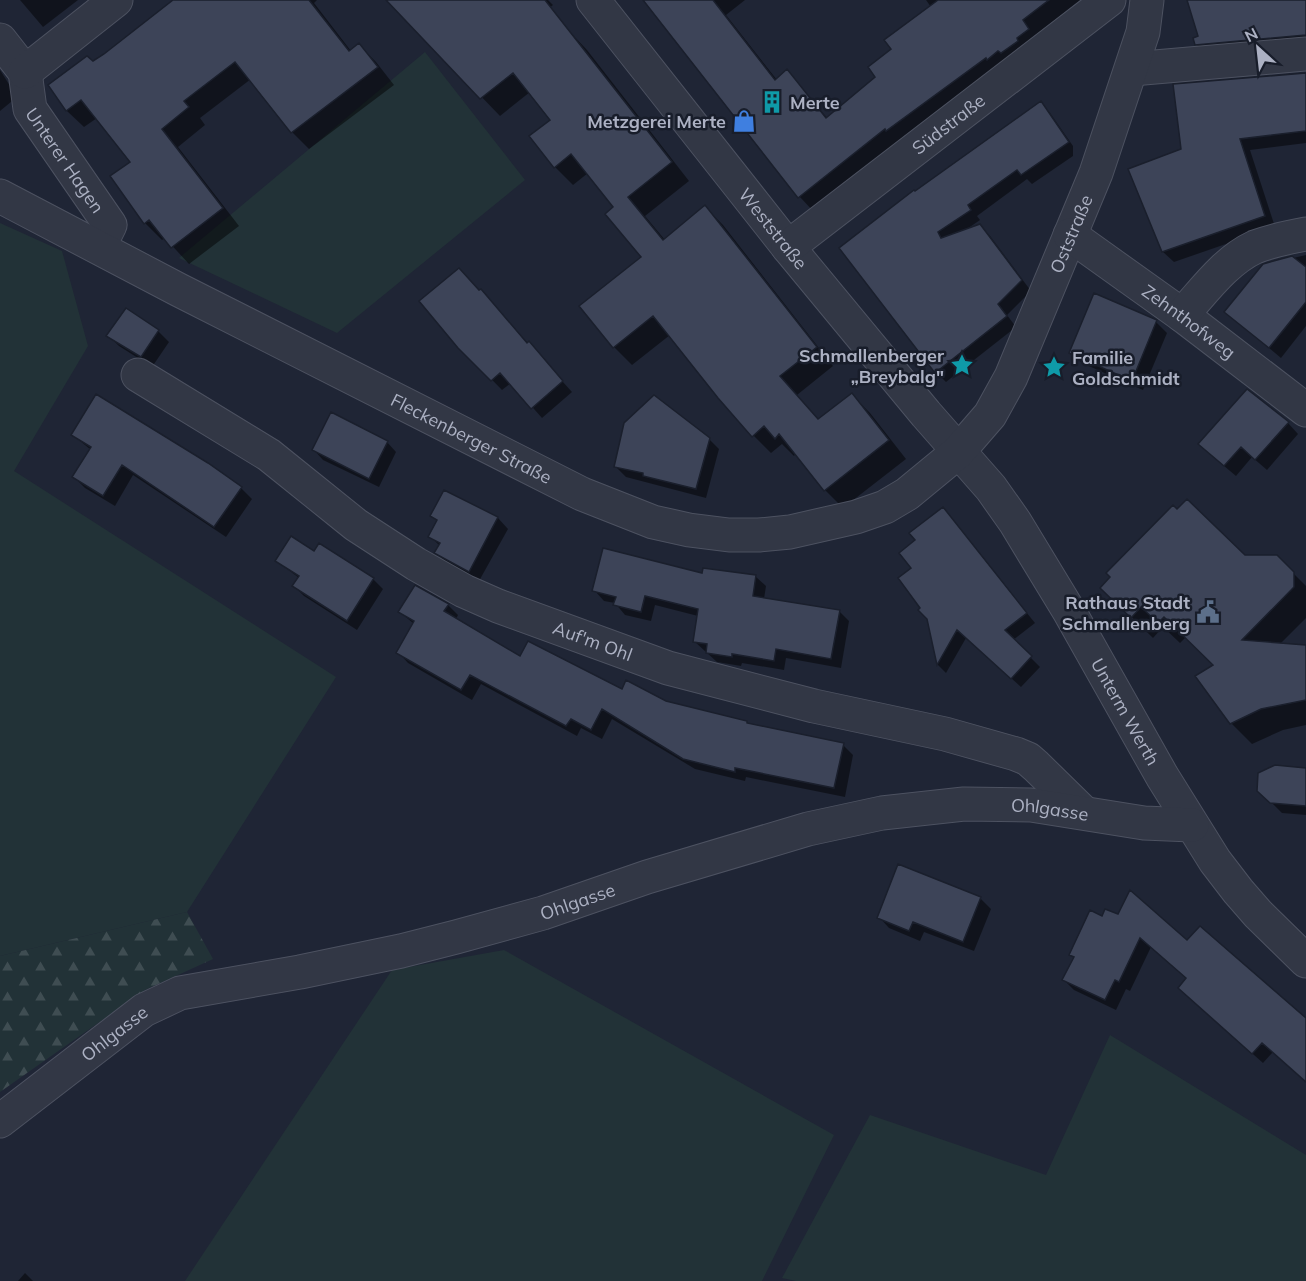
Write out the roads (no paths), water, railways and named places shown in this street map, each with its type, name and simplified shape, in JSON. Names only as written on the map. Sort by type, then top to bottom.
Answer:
[{"type":"street","points":[[0,40],[25,72],[116,0]]},
{"type":"street","name":"Weststraße","points":[[593,0],[788,247],[958,452]]},
{"type":"street","name":"Südstraße","points":[[788,247],[1109,0]]},
{"type":"street","name":"Oststraße","points":[[958,452],[990,415],[1008,383],[1096,173],[1143,32],[1147,0]]},
{"type":"street","points":[[1132,69],[1306,54]]},
{"type":"street","name":"Unterer Hagen","points":[[25,72],[30,109],[110,225],[99,247]]},
{"type":"street","name":"Fleckenberger Straße","points":[[0,195],[179,290],[582,494],[653,522],[688,530],[729,535],[770,534],[822,525],[885,507],[907,494],[958,452]]},
{"type":"street","points":[[1182,315],[1225,268],[1239,257],[1267,243],[1306,234]]},
{"type":"street","name":"Zehnthofweg","points":[[1070,235],[1182,315],[1306,410]]},
{"type":"street","name":"Auf'm Ohl","points":[[138,375],[269,455],[356,525],[416,564],[464,591],[509,610],[668,668],[814,706],[945,734],[1016,754],[1028,759],[1083,812]]},
{"type":"street","name":"Unterm Werth","points":[[958,452],[991,488],[1015,522],[1192,825],[1238,891],[1306,961]]},
{"type":"street","name":"Ohlgasse","points":[[0,1121],[144,1010],[180,993],[401,951],[543,913],[647,877],[808,828],[905,810],[964,804],[1031,805],[1144,823],[1192,825]]},
{"type":"place","name":"Merte","points":[[772,102]]},
{"type":"place","name":"Metzgerei Merte","points":[[744,121]]},
{"type":"place","name":"Schmallenberger „Breybalg\"","points":[[962,365]]},
{"type":"place","name":"Familie Goldschmidt","points":[[1054,367]]},
{"type":"place","name":"Rathaus Stadt Schmallenberg","points":[[1208,612]]}]
